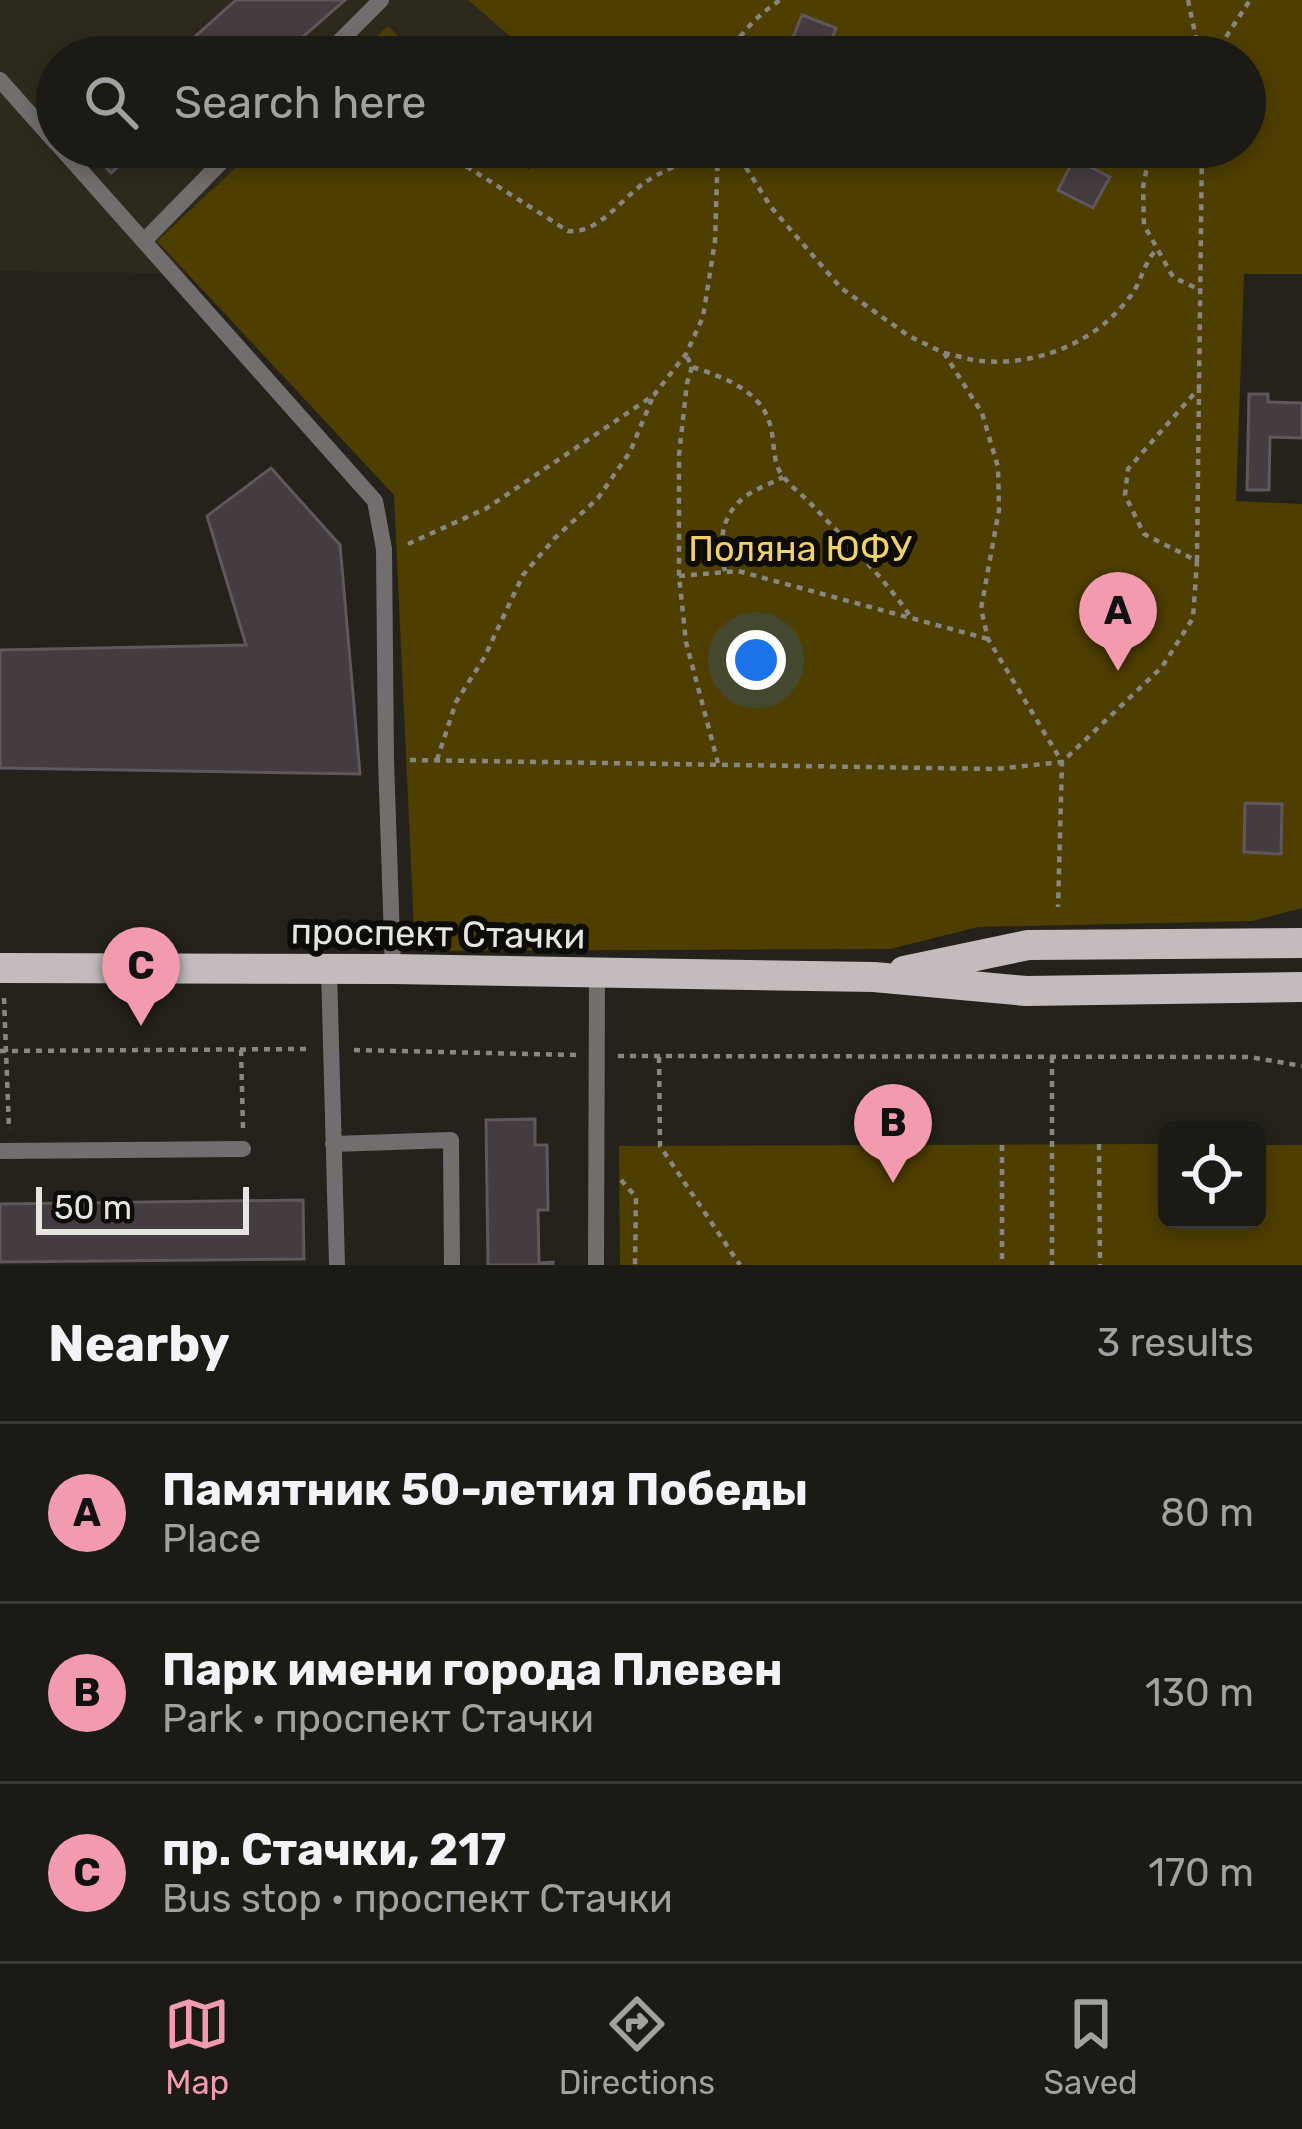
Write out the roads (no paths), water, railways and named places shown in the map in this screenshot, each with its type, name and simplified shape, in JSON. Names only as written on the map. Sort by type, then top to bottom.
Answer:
[{"type":"main road","name":"проспект Стачки","points":[[874,976],[1028,945],[1302,943]]},
{"type":"main road","name":"проспект Стачки","points":[[1,968],[874,976],[1026,991],[1302,987]]},
{"type":"main road","points":[[1262,987],[1302,1002]]},
{"type":"lane","points":[[345,36],[381,0]]},
{"type":"lane","points":[[0,80],[36,121]]},
{"type":"lane","points":[[78,168],[375,501],[384,549],[393,969]]},
{"type":"lane","points":[[144,242],[216,168]]},
{"type":"lane","points":[[329,970],[337,1265]]},
{"type":"lane","points":[[596,1265],[597,974]]},
{"type":"lane","points":[[333,1144],[451,1140],[452,1265]]},
{"type":"lane","points":[[5,1151],[243,1149]]},
{"type":"place","name":"Памятник 50-летия Победы","points":[[1118,671]]},
{"type":"place","name":"пр. Стачки, 217","points":[[141,1026]]},
{"type":"place","name":"Парк имени города Плевен","points":[[893,1183]]},
{"type":"park label","name":"Поляна ЮФУ","points":[[800,548]]}]
